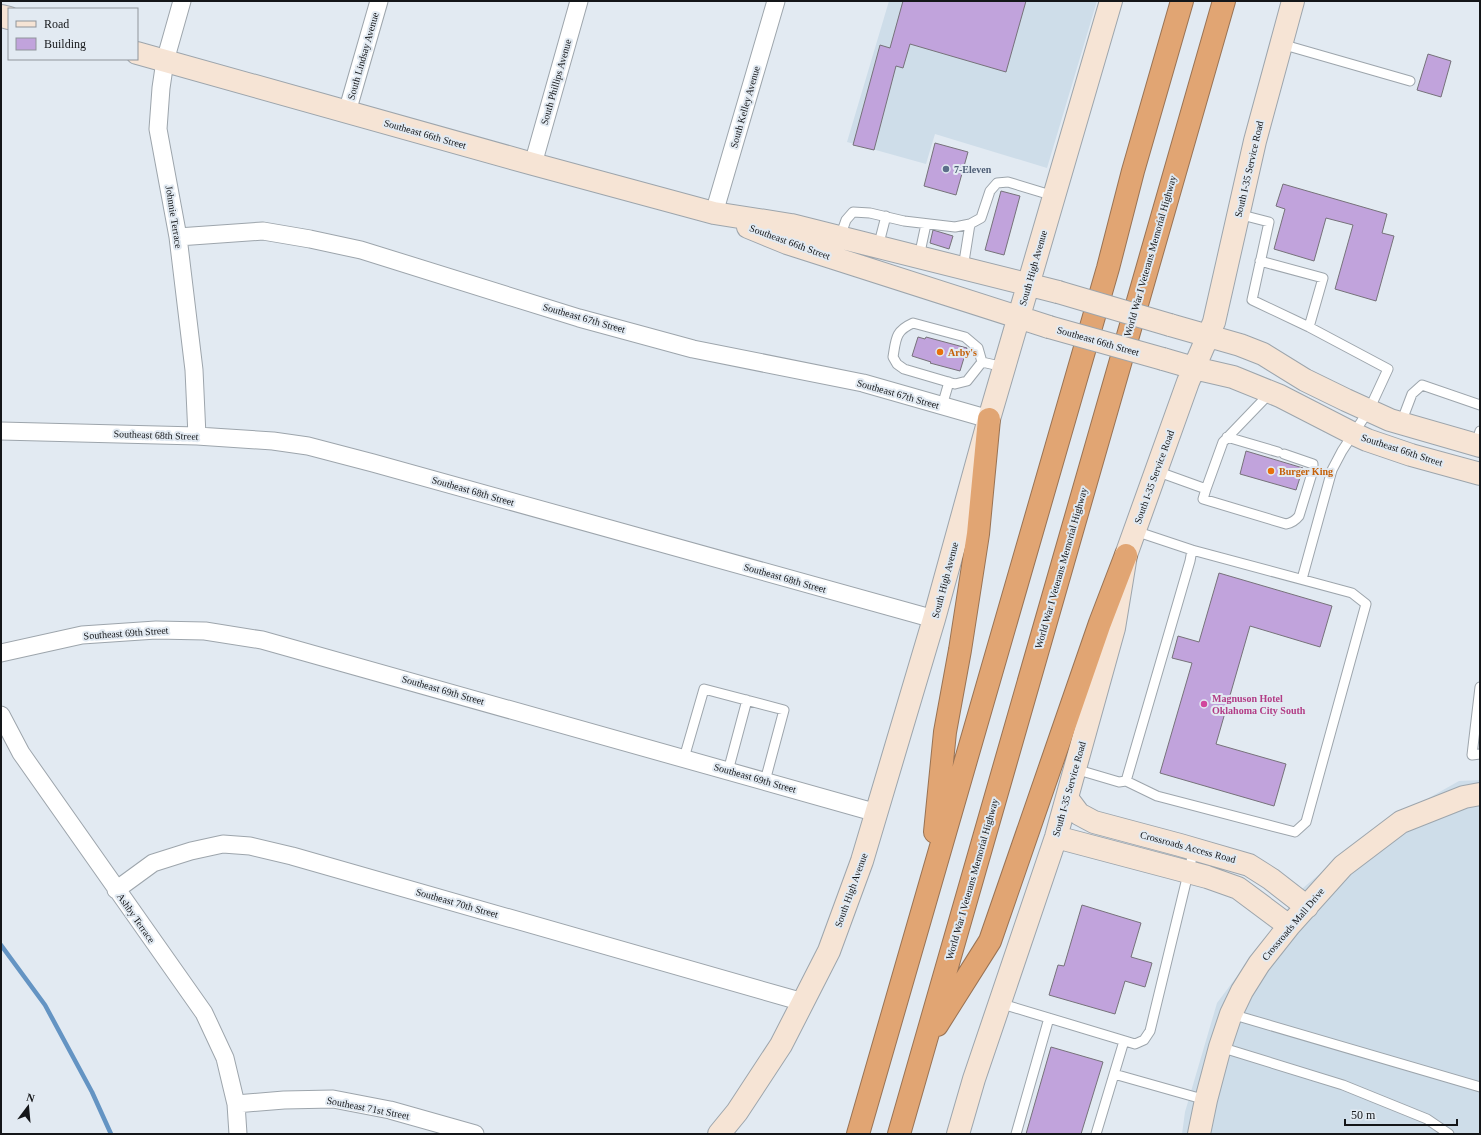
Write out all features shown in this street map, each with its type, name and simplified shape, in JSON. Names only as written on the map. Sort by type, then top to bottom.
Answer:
[{"type":"highway","points":[[858,1134],[1108,268],[1133,171],[1182,1]]},
{"type":"highway","name":"World War I Veterans Memorial Highway","points":[[899,1134],[1224,1]]},
{"type":"highway","points":[[930,884],[945,732],[960,650],[978,534],[989,419]]},
{"type":"highway","points":[[924,1046],[990,941],[1100,623],[1126,555]]},
{"type":"street","name":"Johnnie Terrace","points":[[182,1],[165,61],[158,128],[178,237],[194,370],[197,436]]},
{"type":"street","name":"South Lindsay Avenue","points":[[347,112],[379,1]]},
{"type":"street","name":"South Phillips Avenue","points":[[533,164],[579,1]]},
{"type":"street","name":"South Kelley Avenue","points":[[714,213],[776,1]]},
{"type":"street","name":"South High Avenue","points":[[719,1134],[737,1112],[781,1045],[804,1002],[829,951],[862,861],[934,619],[1018,317],[1111,1]]},
{"type":"street","name":"South I-35 Service Road","points":[[958,1134],[974,1079],[1015,954],[1056,837],[1114,628],[1126,555],[1194,368],[1214,322],[1257,134],[1293,1]]},
{"type":"street","name":"Southeast 66th Street","points":[[138,53],[714,213],[791,225],[1058,292],[1240,345],[1263,354],[1305,380],[1369,410],[1401,423],[1479,441]]},
{"type":"street","name":"Southeast 66th Street","points":[[714,213],[787,243],[1048,327],[1194,368],[1233,377],[1271,392],[1354,434],[1411,455],[1480,474]]},
{"type":"street","name":"Southeast 67th Street","points":[[178,237],[263,231],[361,250],[579,318],[693,349],[863,383],[989,419]]},
{"type":"street","name":"Southeast 68th Street","points":[[1,430],[197,436],[274,441],[308,446],[934,619]]},
{"type":"street","name":"Southeast 69th Street","points":[[1,653],[82,635],[156,630],[204,631],[262,640],[877,813]]},
{"type":"street","name":"Ashby Terrace","points":[[1,715],[21,753],[204,1014],[225,1058],[236,1104],[238,1134]]},
{"type":"street","name":"Crossroads Mall Drive","points":[[1200,1134],[1206,1100],[1220,1047],[1231,1014],[1242,991],[1259,964],[1289,926],[1343,866],[1401,822],[1464,797],[1480,794]]},
{"type":"street","name":"Crossroads Access Road","points":[[1067,798],[1079,814],[1094,822],[1249,865],[1271,879],[1307,907]]},
{"type":"street","points":[[1056,837],[1188,872],[1238,888],[1289,926]]},
{"type":"street","name":"Southeast 70th Street","points":[[116,890],[152,863],[190,851],[223,844],[250,846],[804,1002]]},
{"type":"street","name":"Southeast 71st Street","points":[[236,1104],[284,1100],[333,1099],[390,1110],[475,1134]]},
{"type":"lane","points":[[1281,44],[1410,81]]},
{"type":"lane","points":[[840,237],[846,220],[853,212],[870,213],[904,221],[954,227],[970,224],[981,218],[990,191],[997,183],[1008,182],[1054,196]]},
{"type":"lane","points":[[1238,214],[1269,222],[1252,300],[1309,327],[1388,369],[1369,410],[1342,451],[1332,470],[1302,579]]},
{"type":"lane","points":[[878,247],[886,216]]},
{"type":"lane","points":[[919,258],[926,224]]},
{"type":"lane","points":[[963,268],[970,224]]},
{"type":"lane","points":[[1260,261],[1323,278],[1309,327]]},
{"type":"lane","points":[[913,323],[965,337],[978,348],[982,362],[967,381],[955,384],[904,368],[897,364],[893,357],[897,334],[905,326],[913,323]]},
{"type":"lane","points":[[982,362],[1004,367]]},
{"type":"lane","points":[[942,406],[950,382]]},
{"type":"lane","points":[[1401,423],[1412,394],[1422,385],[1480,405]]},
{"type":"lane","points":[[1227,437],[1313,464],[1313,470],[1299,516],[1296,520],[1286,524],[1203,499],[1223,442],[1227,437],[1271,392]]},
{"type":"lane","points":[[1156,471],[1206,489]]},
{"type":"lane","points":[[1075,769],[1119,782],[1126,781],[1157,796],[1295,832],[1306,822],[1366,604],[1352,593],[1192,550],[1135,531]]},
{"type":"lane","points":[[1126,781],[1192,550]]},
{"type":"lane","points":[[1480,687],[1472,755],[1480,754]]},
{"type":"lane","points":[[684,758],[704,688],[784,710],[765,781]]},
{"type":"lane","points":[[728,771],[747,700]]},
{"type":"lane","points":[[999,1003],[1135,1044],[1144,1040],[1150,1031],[1194,849]]},
{"type":"lane","points":[[1231,1014],[1480,1087]]},
{"type":"lane","points":[[1016,1134],[1049,1018]]},
{"type":"lane","points":[[1096,1134],[1124,1041]]},
{"type":"lane","points":[[1220,1047],[1343,1085],[1427,1119],[1449,1134]]},
{"type":"lane","points":[[1114,1074],[1206,1100]]},
{"type":"shaded area","points":[[889,1],[1097,1],[1047,168],[935,134],[926,164],[847,142]]},
{"type":"shaded area","points":[[1480,780],[1480,1134],[1182,1134],[1185,1112],[1217,1003],[1303,888],[1372,830],[1459,781]]},
{"type":"building","points":[[903,1],[1026,1],[1006,72],[910,44],[903,68],[896,66],[874,150],[853,145],[880,45],[890,48]]},
{"type":"building","points":[[1428,54],[1451,61],[1441,97],[1417,90]]},
{"type":"building","name":"7-Eleven","points":[[935,143],[968,152],[956,195],[924,186]]},
{"type":"building","points":[[1283,184],[1387,214],[1382,233],[1394,236],[1376,301],[1335,289],[1353,225],[1326,218],[1314,261],[1274,249],[1285,209],[1276,206]]},
{"type":"building","points":[[1001,191],[1020,196],[1004,255],[985,250]]},
{"type":"building","points":[[933,230],[953,236],[949,249],[930,243]]},
{"type":"building","name":"Arby's","points":[[918,337],[925,339],[926,337],[967,348],[960,371],[930,363],[931,362],[912,356]]},
{"type":"building","name":"Burger King","points":[[1246,451],[1303,468],[1296,490],[1240,474]]},
{"type":"building","name":"Magnuson Hotel Oklahoma City South","points":[[1219,573],[1332,606],[1320,647],[1250,626],[1216,744],[1286,764],[1274,806],[1160,773],[1192,663],[1172,658],[1178,636],[1199,642]]},
{"type":"building","points":[[1082,905],[1141,923],[1131,957],[1152,963],[1145,987],[1125,981],[1115,1014],[1049,995],[1058,965],[1064,966]]},
{"type":"building","points":[[1051,1047],[1103,1062],[1081,1134],[1026,1134]]},
{"type":"waterway","points":[[1,945],[45,1005],[92,1092],[111,1134]]},
{"type":"place","name":"7-Eleven","points":[[946,169]]},
{"type":"place","name":"Arby's","points":[[940,352]]},
{"type":"place","name":"Burger King","points":[[1271,471]]},
{"type":"place","name":"Magnuson Hotel Oklahoma City South","points":[[1204,704]]}]
